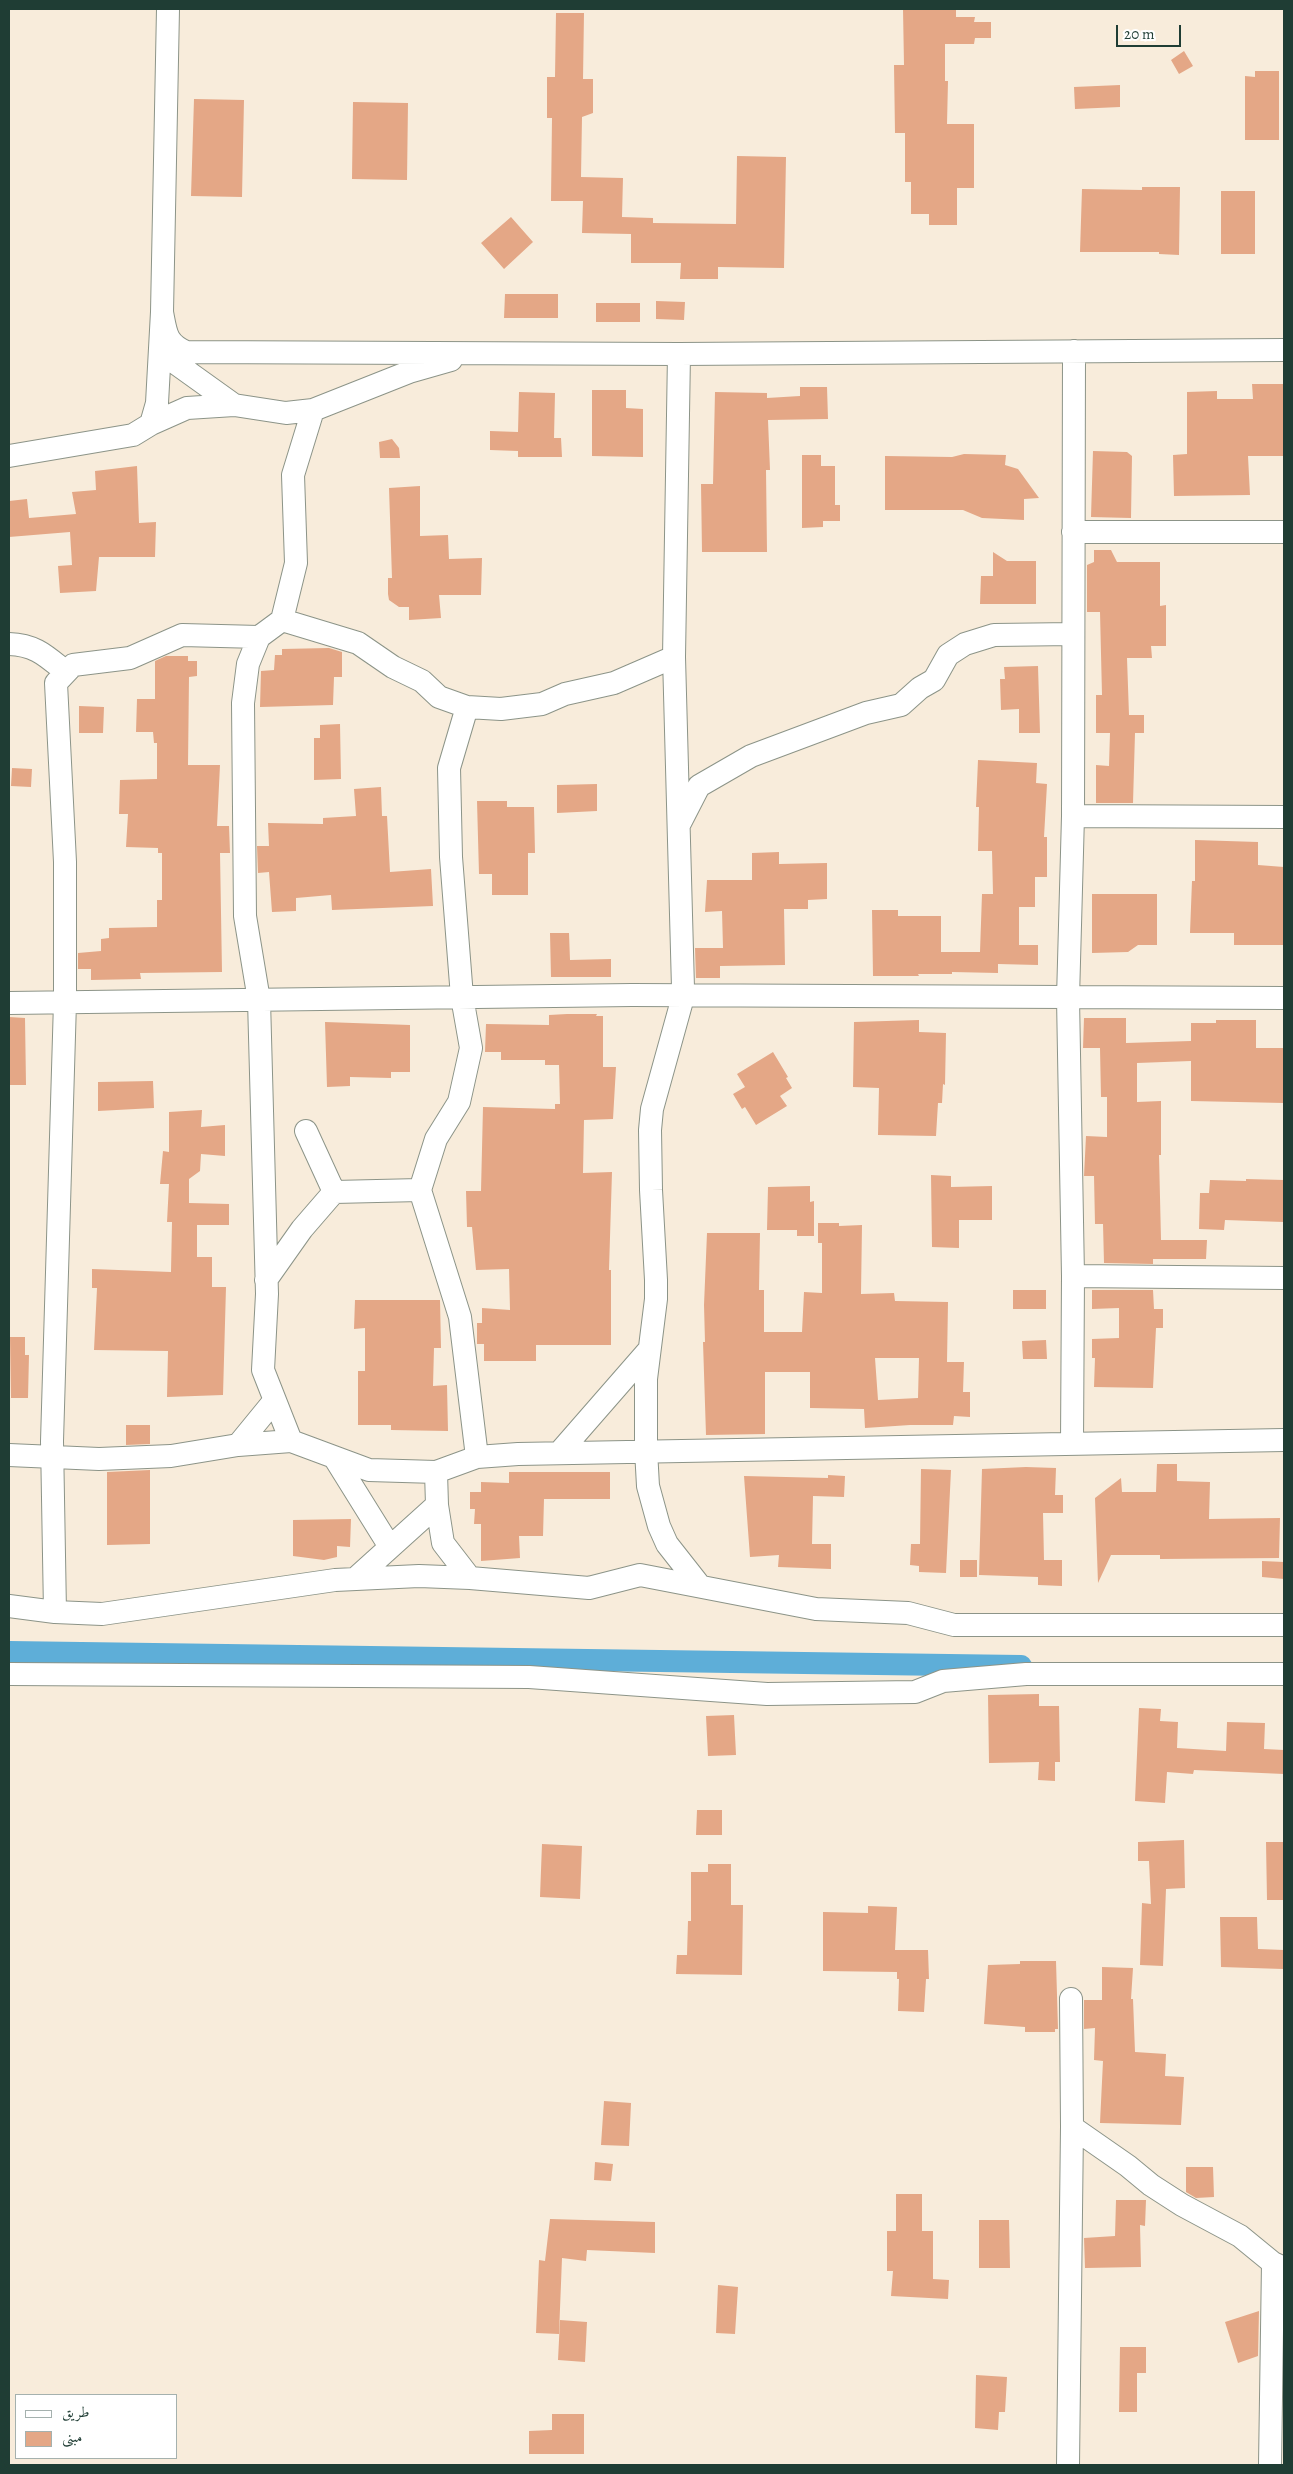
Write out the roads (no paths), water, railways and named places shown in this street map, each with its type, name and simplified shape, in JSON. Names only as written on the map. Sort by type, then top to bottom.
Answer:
[{"type":"street","points":[[151,424],[157,403],[162,312],[168,9]]},
{"type":"street","points":[[162,312],[166,333],[173,346],[186,352],[679,354],[1284,350]]},
{"type":"street","points":[[1072,1443],[1073,1276],[1068,998],[1073,816],[1074,351]]},
{"type":"street","points":[[160,352],[234,404]]},
{"type":"street","points":[[9,456],[133,435],[151,424],[187,408],[234,404],[286,413],[313,410],[409,372],[478,353]]},
{"type":"street","points":[[679,354],[674,657],[680,824],[682,997],[652,1109],[651,1190],[656,1300],[648,1351],[646,1379],[646,1450],[648,1486],[659,1526],[667,1544],[700,1586]]},
{"type":"street","points":[[291,1441],[263,1370],[266,1280],[259,1000],[245,916],[243,712],[248,664],[259,637],[282,620],[296,563],[293,475],[313,410]]},
{"type":"street","points":[[1073,532],[1284,532]]},
{"type":"street","points":[[282,620],[358,643],[393,667],[422,682],[439,697],[467,707],[501,709],[542,704],[565,694],[614,684],[674,657]]},
{"type":"street","points":[[680,824],[700,786],[751,756],[866,713],[901,705],[920,688],[934,680],[948,655],[965,644],[994,635],[1073,634]]},
{"type":"street","points":[[54,1612],[53,1457],[65,1002],[65,862],[56,683],[73,665],[130,658],[182,635],[259,637]]},
{"type":"street","points":[[9,644],[25,645],[47,657],[66,672]]},
{"type":"street","points":[[467,707],[450,768],[451,857],[462,997],[471,1048],[459,1102],[436,1139],[420,1190],[460,1317],[478,1457]]},
{"type":"street","points":[[1073,816],[1284,816]]},
{"type":"street","points":[[9,1003],[632,995],[682,997],[1284,998]]},
{"type":"street","points":[[306,1131],[334,1192]]},
{"type":"street","points":[[266,1280],[302,1229],[334,1192],[420,1190]]},
{"type":"street","points":[[1073,1276],[1284,1278]]},
{"type":"street","points":[[559,1452],[648,1351]]},
{"type":"street","points":[[238,1444],[274,1400]]},
{"type":"street","points":[[9,1455],[99,1459],[172,1456],[238,1444],[291,1441],[369,1470],[436,1472],[478,1457],[559,1452],[1284,1440]]},
{"type":"street","points":[[334,1457],[390,1547]]},
{"type":"street","points":[[436,1472],[437,1505],[443,1543],[470,1578]]},
{"type":"street","points":[[355,1579],[437,1505]]},
{"type":"street","points":[[9,1606],[54,1612],[102,1614],[355,1579],[419,1576],[470,1578],[589,1588],[640,1575],[816,1609],[908,1613],[954,1625],[1284,1625]]},
{"type":"street","points":[[9,1674],[529,1676],[767,1694],[915,1692],[943,1681],[1026,1674],[1284,1674]]},
{"type":"street","points":[[1068,2465],[1072,2127],[1071,1999]]},
{"type":"street","points":[[1072,2127],[1128,2166],[1151,2185],[1182,2205],[1240,2236],[1279,2266],[1270,2465]]},
{"type":"waterway","points":[[9,1652],[1021,1666]]}]
